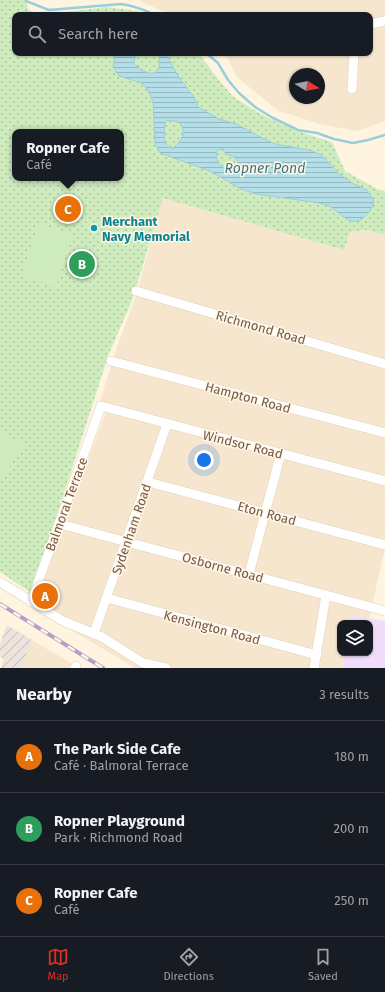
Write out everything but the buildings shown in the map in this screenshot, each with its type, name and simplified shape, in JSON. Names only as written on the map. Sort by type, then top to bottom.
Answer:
[{"type":"street","points":[[373,23],[385,21]]},
{"type":"street","points":[[352,89],[354,56]]},
{"type":"street","name":"Richmond Road","points":[[136,291],[385,364]]},
{"type":"street","name":"Hampton Road","points":[[111,361],[385,433]]},
{"type":"street","name":"Windsor Road","points":[[101,406],[385,481]]},
{"type":"street","name":"Balmoral Terrace","points":[[31,602],[101,406]]},
{"type":"street","name":"Sydenham Road","points":[[94,633],[167,424]]},
{"type":"street","points":[[249,574],[281,453]]},
{"type":"street","name":"Eton Road","points":[[148,482],[266,512],[385,545]]},
{"type":"street","name":"Osborne Road","points":[[60,524],[385,611]]},
{"type":"street","points":[[0,582],[63,621],[94,633],[144,663],[166,668]]},
{"type":"street","points":[[314,668],[326,596]]},
{"type":"street","name":"Kensington Road","points":[[107,598],[317,655]]},
{"type":"shaded area","points":[[138,0],[385,0],[385,121],[358,131],[323,125],[279,111],[237,77],[226,56],[373,56],[373,12],[164,12]]},
{"type":"shaded area","points":[[163,197],[344,250],[350,232],[366,230],[385,235],[385,548],[369,619],[351,616],[350,620],[337,620],[337,656],[345,656],[343,668],[135,668],[33,607],[105,414],[100,401],[119,341],[134,302]]},
{"type":"shaded area","points":[[351,616],[385,621],[385,668],[343,668],[345,656],[373,656],[373,620],[350,620]]},
{"type":"shaded area","points":[[7,625],[32,640],[21,668],[1,668],[4,659],[0,657],[0,643]]},
{"type":"shaded area","points":[[32,640],[79,668],[21,668]]},
{"type":"green space","points":[[0,0],[26,0],[28,9],[32,12],[12,12],[12,56],[200,56],[235,98],[276,122],[332,142],[345,171],[379,190],[385,191],[385,235],[366,230],[350,232],[344,250],[163,198],[133,298],[108,356],[55,522],[30,592],[0,572]]},
{"type":"green space","points":[[107,7],[139,12],[64,12]]},
{"type":"green space","points":[[39,223],[73,235],[56,287],[22,276]]},
{"type":"green space","points":[[0,430],[24,445],[0,482]]},
{"type":"water","name":"Ropner Pond","points":[[115,56],[136,56],[134,64],[141,70],[153,73],[159,68],[159,56],[168,56],[178,76],[194,97],[198,107],[219,119],[236,124],[270,142],[310,150],[321,155],[339,174],[354,184],[367,190],[374,201],[372,208],[360,221],[351,221],[329,206],[320,203],[256,194],[241,189],[210,171],[160,153],[155,143],[153,102],[148,90],[142,83],[119,76],[113,67]],"holes":[[[167,120],[179,122],[183,129],[181,139],[173,148],[167,147],[164,136],[165,123]],[[222,148],[226,154],[238,161],[239,166],[232,172],[225,169],[218,162],[216,155],[217,151]]]},
{"type":"waterway","points":[[26,1],[49,10],[121,4],[149,12]]},
{"type":"waterway","points":[[210,56],[218,63],[228,80],[239,93],[255,107],[273,118],[298,130],[317,133],[334,139],[353,143],[385,135]]},
{"type":"railway","points":[[0,604],[103,668]]},
{"type":"place","name":"Ropner Cafe","points":[[68,209]]},
{"type":"place","name":"Merchant Navy Memorial","points":[[94,228]]},
{"type":"place","name":"Ropner Playground","points":[[82,264]]},
{"type":"place","name":"The Park Side Cafe","points":[[45,596]]}]
